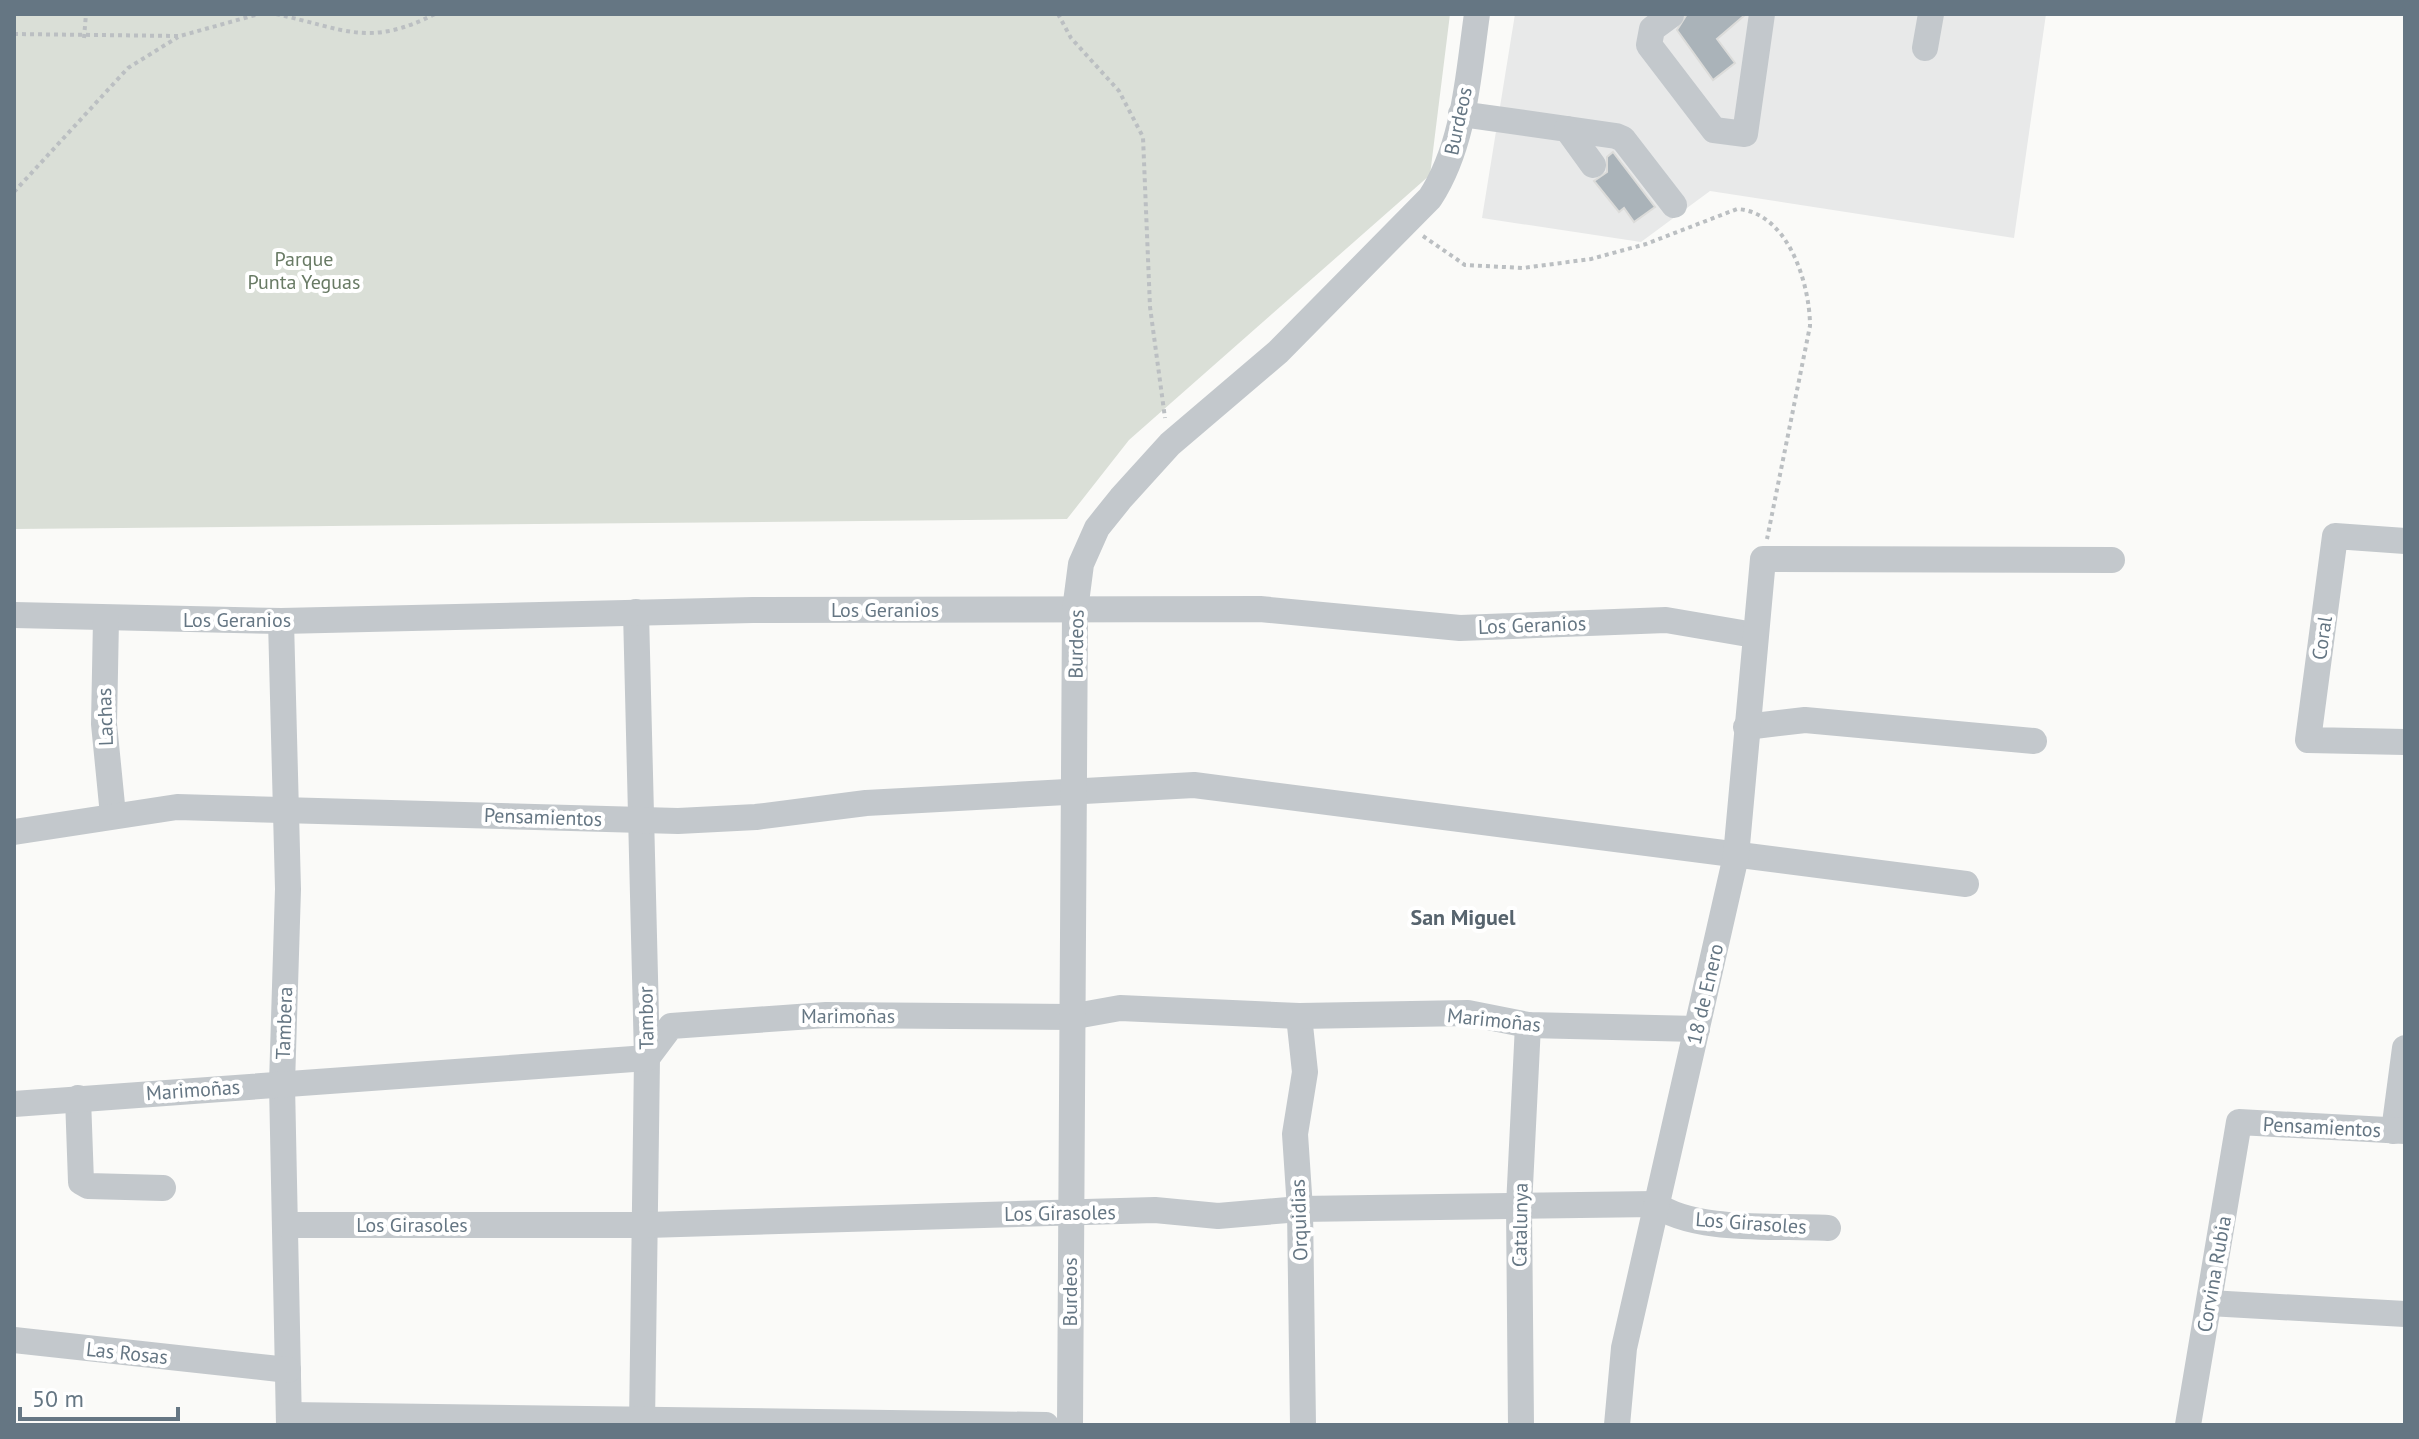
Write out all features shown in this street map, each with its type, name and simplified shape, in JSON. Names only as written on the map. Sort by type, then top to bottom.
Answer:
[{"type":"street","name":"Burdeos","points":[[1070,1425],[1070,1017],[1075,610],[1081,564],[1097,528],[1170,444],[1278,352],[1406,221],[1445,174],[1461,114],[1477,14]]},
{"type":"street","points":[[1671,15],[1652,29],[1649,45],[1714,130],[1745,134],[1762,14]]},
{"type":"street","points":[[1925,48],[1931,14]]},
{"type":"street","points":[[1461,114],[1623,139],[1674,205]]},
{"type":"street","points":[[1567,129],[1593,165]]},
{"type":"street","name":"Coral","points":[[2405,541],[2335,536],[2308,740],[2405,742]]},
{"type":"street","points":[[1763,559],[2112,560]]},
{"type":"street","name":"18 de Enero","points":[[1618,1425],[1624,1348],[1736,856],[1763,559]]},
{"type":"street","name":"Los Geranios","points":[[14,615],[281,621],[636,612],[1260,609],[1460,628],[1666,620],[1754,635]]},
{"type":"street","name":"Tambor","points":[[636,612],[647,1058],[642,1422]]},
{"type":"street","name":"Lachas","points":[[106,619],[104,724],[113,815]]},
{"type":"street","name":"Tambera","points":[[281,621],[288,889],[282,1084],[289,1420]]},
{"type":"street","points":[[1746,727],[1805,720],[2034,741]]},
{"type":"street","name":"Pensamientos","points":[[14,832],[177,807],[642,821],[756,817],[866,803],[1194,785],[1966,884]]},
{"type":"street","name":"Marimoñas","points":[[14,1104],[647,1058],[671,1026],[718,1020],[826,1015],[1070,1017],[1120,1008],[1299,1016],[1468,1013],[1528,1025],[1697,1029]]},
{"type":"street","name":"Orquidias","points":[[1299,1016],[1305,1072],[1295,1134],[1300,1209],[1303,1425]]},
{"type":"street","name":"Catalunya","points":[[1521,1425],[1519,1206],[1528,1025]]},
{"type":"street","points":[[2400,1131],[2405,1048]]},
{"type":"street","points":[[78,1098],[81,1182],[88,1186],[163,1188]]},
{"type":"street","name":"Pensamientos","points":[[2239,1122],[2400,1131]]},
{"type":"street","name":"Corvina Rubia","points":[[2188,1425],[2239,1122]]},
{"type":"street","name":"Los Girasoles","points":[[287,1225],[647,1225],[1070,1211],[1096,1214],[1155,1210],[1218,1216],[1300,1209],[1655,1204],[1672,1217],[1828,1228]]},
{"type":"street","points":[[2209,1303],[2405,1314]]},
{"type":"street","name":"Las Rosas","points":[[14,1340],[288,1370]]},
{"type":"street","points":[[289,1420],[1046,1425]]},
{"type":"street","points":[[1609,1425],[1618,1425]]},
{"type":"path","points":[[84,38],[86,14]]},
{"type":"path","points":[[14,34],[84,38],[180,36],[259,14]]},
{"type":"path","points":[[276,14],[367,35],[385,35],[435,14]]},
{"type":"path","points":[[1058,14],[1071,38],[1119,91],[1143,137],[1150,307],[1170,444]]},
{"type":"path","points":[[14,192],[128,68],[180,36]]},
{"type":"path","points":[[1406,221],[1465,265],[1494,268],[1591,259],[1646,244],[1737,209],[1748,210],[1768,223],[1788,246],[1802,274],[1808,291],[1810,326],[1763,559]]},
{"type":"shaded area","points":[[1515,14],[2046,14],[2014,238],[1710,191],[1641,242],[1482,218]]},
{"type":"green space","name":"Parque Punta Yeguas","points":[[14,14],[1450,14],[1430,175],[1129,440],[1067,519],[14,529]]},
{"type":"building","points":[[1687,14],[1746,14],[1717,39],[1735,63],[1713,80],[1677,30]]},
{"type":"building","points":[[1613,152],[1655,207],[1634,222],[1624,208],[1619,212],[1594,181],[1607,172],[1607,157]]},
{"type":"district","name":"San Miguel","points":[[1463,917]]}]
